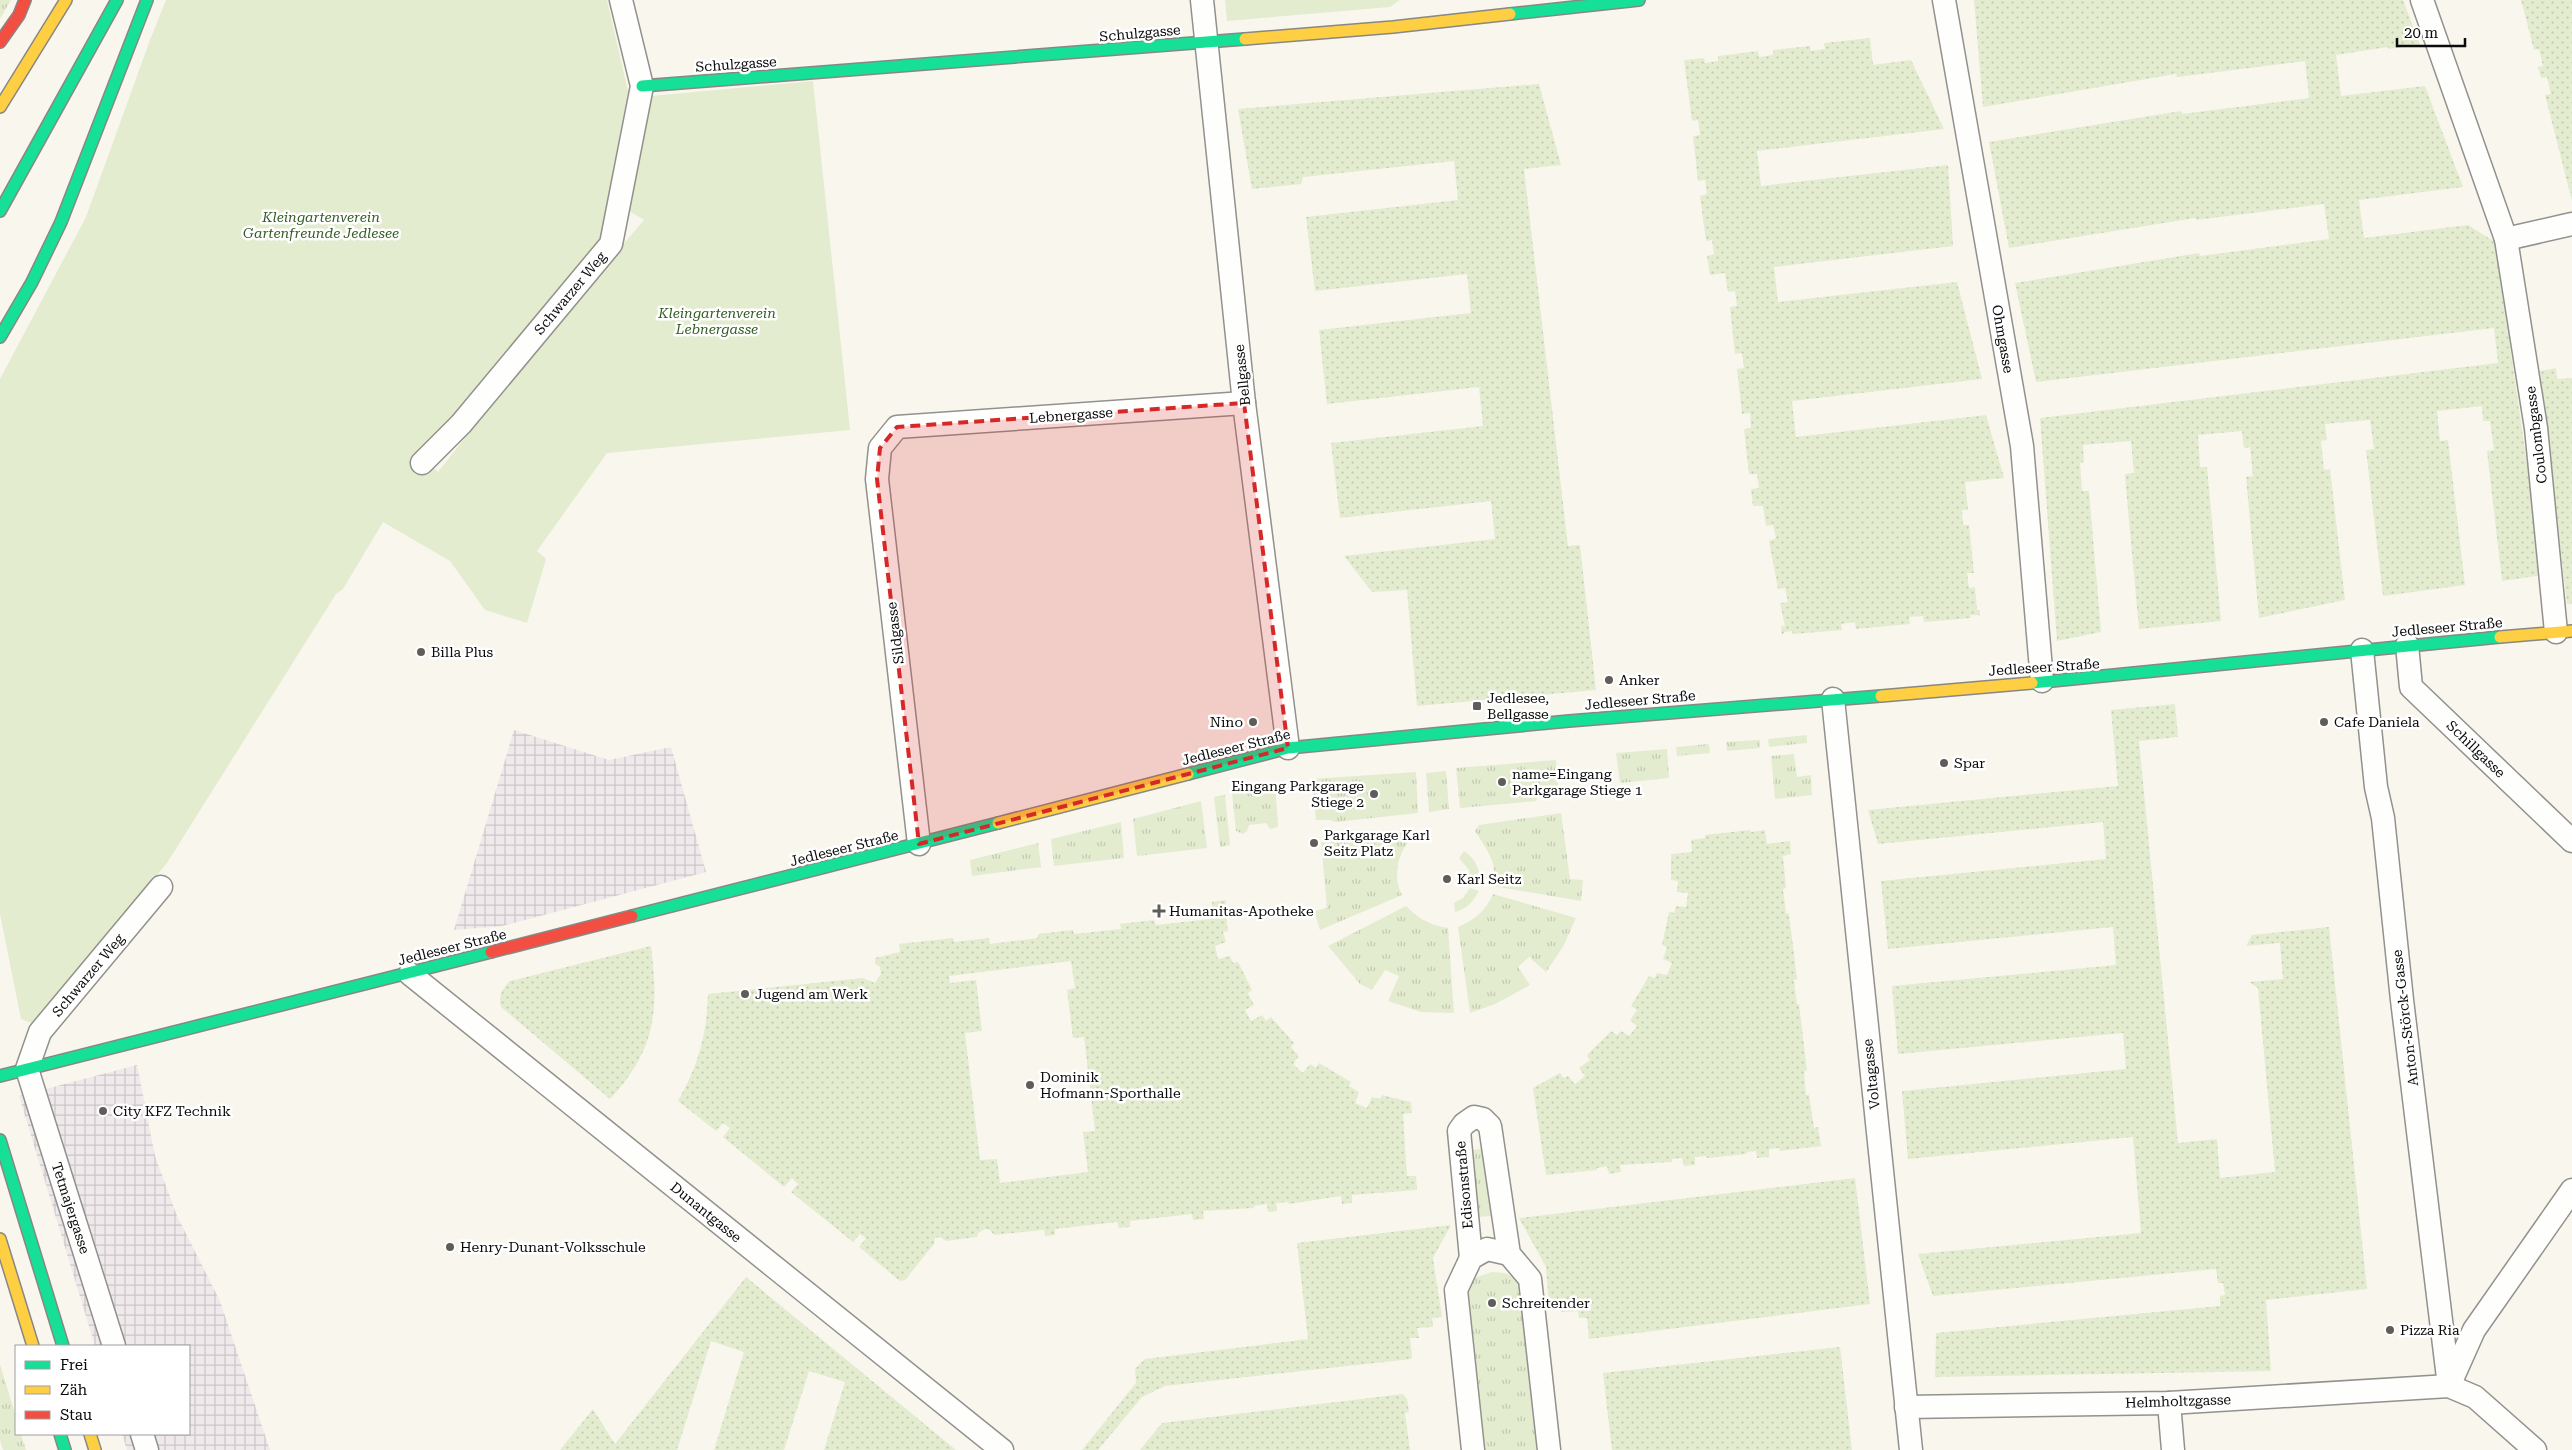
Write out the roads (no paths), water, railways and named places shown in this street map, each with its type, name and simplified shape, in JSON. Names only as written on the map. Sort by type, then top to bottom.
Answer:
[{"type":"main road","points":[[0,42],[18,15],[25,0]]},
{"type":"main road","points":[[0,107],[35,47],[66,0]]},
{"type":"main road","points":[[0,212],[117,0]]},
{"type":"main road","points":[[0,336],[32,282],[61,222],[147,0]]},
{"type":"main road","name":"Schulzgasse","points":[[642,86],[1393,27],[1639,0]]},
{"type":"main road","name":"Jedleseer Straße","points":[[0,1076],[316,994],[410,974],[1288,748],[1833,699],[2200,669],[2407,645],[2564,632]]},
{"type":"main road","points":[[0,1140],[63,1345]]},
{"type":"main road","points":[[0,1239],[33,1345]]},
{"type":"main road","points":[[60,1435],[65,1450]]},
{"type":"main road","points":[[90,1435],[96,1450]]},
{"type":"street","points":[[621,0],[642,86]]},
{"type":"street","name":"Bellgasse","points":[[1202,0],[1244,403],[1288,748]]},
{"type":"street","name":"Ohmgasse","points":[[1944,0],[2022,446],[2042,681]]},
{"type":"street","name":"Coulombgasse","points":[[2422,0],[2506,239],[2536,428],[2564,632]]},
{"type":"street","name":"Schwarzer Weg","points":[[422,463],[461,424],[611,244],[642,86]]},
{"type":"street","points":[[2506,239],[2572,224]]},
{"type":"street","name":"Lebnergasse","points":[[897,428],[1244,403]]},
{"type":"street","name":"Sildgasse","points":[[897,428],[880,448],[877,478],[919,844]]},
{"type":"street","name":"Schillgasse","points":[[2407,645],[2411,687],[2572,841]]},
{"type":"street","name":"Anton-Störck-Gasse","points":[[2362,650],[2376,787],[2383,818],[2402,1000],[2449,1386]]},
{"type":"street","name":"Voltagasse","points":[[1833,699],[1911,1450]]},
{"type":"street","name":"Schwarzer Weg","points":[[27,1069],[40,1032],[161,887]]},
{"type":"street","name":"Dunantgasse","points":[[410,974],[1002,1450]]},
{"type":"street","name":"Tetmajergasse","points":[[27,1069],[114,1345]]},
{"type":"street","name":"Edisonstraße","points":[[1471,1258],[1459,1131],[1464,1124],[1474,1117],[1483,1119],[1490,1126],[1509,1254]]},
{"type":"street","points":[[2535,1450],[2475,1397],[2449,1386],[2474,1330],[2572,1190]]},
{"type":"street","points":[[1473,1450],[1456,1290],[1471,1258],[1487,1249],[1509,1254],[1530,1279],[1548,1450]]},
{"type":"street","name":"Helmholtzgasse","points":[[1906,1407],[2169,1403],[2449,1386]]},
{"type":"street","points":[[2169,1403],[2173,1450]]},
{"type":"street","points":[[142,1435],[147,1450]]},
{"type":"place","name":"Billa Plus","points":[[421,652]]},
{"type":"place","name":"Anker","points":[[1609,680]]},
{"type":"place","name":"Jedlesee, Bellgasse","points":[[1477,706]]},
{"type":"place","name":"Nino","points":[[1253,722]]},
{"type":"place","name":"Cafe Daniela","points":[[2324,722]]},
{"type":"place","name":"Spar","points":[[1944,763]]},
{"type":"place","name":"name=Eingang Parkgarage Stiege 1","points":[[1502,782]]},
{"type":"place","name":"Eingang Parkgarage Stiege 2","points":[[1374,794]]},
{"type":"place","name":"Parkgarage Karl Seitz Platz","points":[[1314,843]]},
{"type":"place","name":"Karl Seitz","points":[[1447,879]]},
{"type":"place","name":"Humanitas-Apotheke","points":[[1159,911]]},
{"type":"place","name":"Jugend am Werk","points":[[745,994]]},
{"type":"place","name":"Dominik Hofmann-Sporthalle","points":[[1030,1085]]},
{"type":"place","name":"City KFZ Technik","points":[[103,1111]]},
{"type":"place","name":"Henry-Dunant-Volksschule","points":[[450,1247]]},
{"type":"place","name":"Schreitender","points":[[1492,1303]]},
{"type":"place","name":"Pizza Ria","points":[[2390,1330]]},
{"type":"park label","name":"Kleingartenverein Gartenfreunde Jedlesee","points":[[321,226]]},
{"type":"park label","name":"Kleingartenverein Lebnergasse","points":[[717,322]]}]
